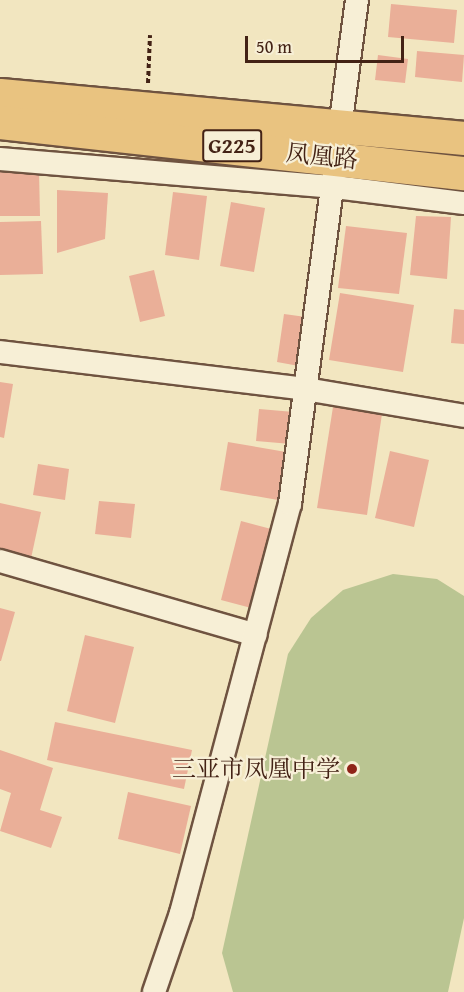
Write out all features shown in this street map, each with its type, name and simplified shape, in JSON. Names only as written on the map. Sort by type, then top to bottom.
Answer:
[{"type":"highway","name":"凤凰路","points":[[0,95],[147,108],[339,156],[464,138]]},
{"type":"highway","name":"凤凰路","points":[[0,122],[339,156],[464,173]]},
{"type":"street","points":[[154,992],[181,913],[290,504],[304,389],[339,156],[357,0]]},
{"type":"street","points":[[0,159],[339,156],[464,203]]},
{"type":"street","points":[[0,352],[304,389],[464,416]]},
{"type":"street","points":[[0,561],[256,635]]},
{"type":"path","points":[[147,108],[150,35]]},
{"type":"green space","name":"三亚市凤凰中学","points":[[393,574],[437,579],[464,596],[464,918],[448,992],[233,992],[222,953],[288,654],[311,618],[343,590]]},
{"type":"building","points":[[391,4],[457,10],[454,43],[388,37]]},
{"type":"building","points":[[417,51],[464,55],[462,82],[415,77]]},
{"type":"building","points":[[378,55],[408,59],[405,83],[375,80]]},
{"type":"building","points":[[39,170],[40,216],[0,216],[0,171]]},
{"type":"building","points":[[57,190],[108,193],[105,239],[57,253]]},
{"type":"building","points":[[173,192],[207,196],[199,260],[165,255]]},
{"type":"building","points":[[231,202],[265,208],[254,272],[220,266]]},
{"type":"building","points":[[416,216],[451,217],[447,279],[410,275]]},
{"type":"building","points":[[41,221],[43,274],[0,275],[0,222]]},
{"type":"building","points":[[346,226],[407,233],[399,294],[338,288]]},
{"type":"building","points":[[154,270],[165,316],[140,322],[129,276]]},
{"type":"building","points":[[340,293],[414,305],[403,372],[329,360]]},
{"type":"building","points":[[454,309],[464,310],[464,344],[451,343]]},
{"type":"building","points":[[284,314],[306,317],[299,366],[277,362]]},
{"type":"building","points":[[0,382],[13,384],[4,438],[0,437]]},
{"type":"building","points":[[333,407],[382,414],[367,515],[317,508]]},
{"type":"building","points":[[259,409],[294,412],[291,444],[256,441]]},
{"type":"building","points":[[228,442],[286,452],[278,500],[220,490]]},
{"type":"building","points":[[390,451],[429,460],[414,527],[375,518]]},
{"type":"building","points":[[38,464],[69,469],[65,500],[33,495]]},
{"type":"building","points":[[99,501],[135,504],[131,538],[95,534]]},
{"type":"building","points":[[0,503],[41,512],[30,563],[0,557]]},
{"type":"building","points":[[241,521],[275,530],[255,609],[221,600]]},
{"type":"building","points":[[0,608],[15,612],[1,661],[0,661]]},
{"type":"building","points":[[85,635],[134,647],[115,723],[67,711]]},
{"type":"building","points":[[55,722],[192,750],[184,789],[47,760]]},
{"type":"building","points":[[0,750],[53,768],[40,810],[62,817],[51,848],[0,831],[11,793],[0,789]]},
{"type":"building","points":[[128,792],[191,806],[180,854],[118,839]]},
{"type":"place","name":"三亚市凤凰中学","points":[[352,769]]}]
